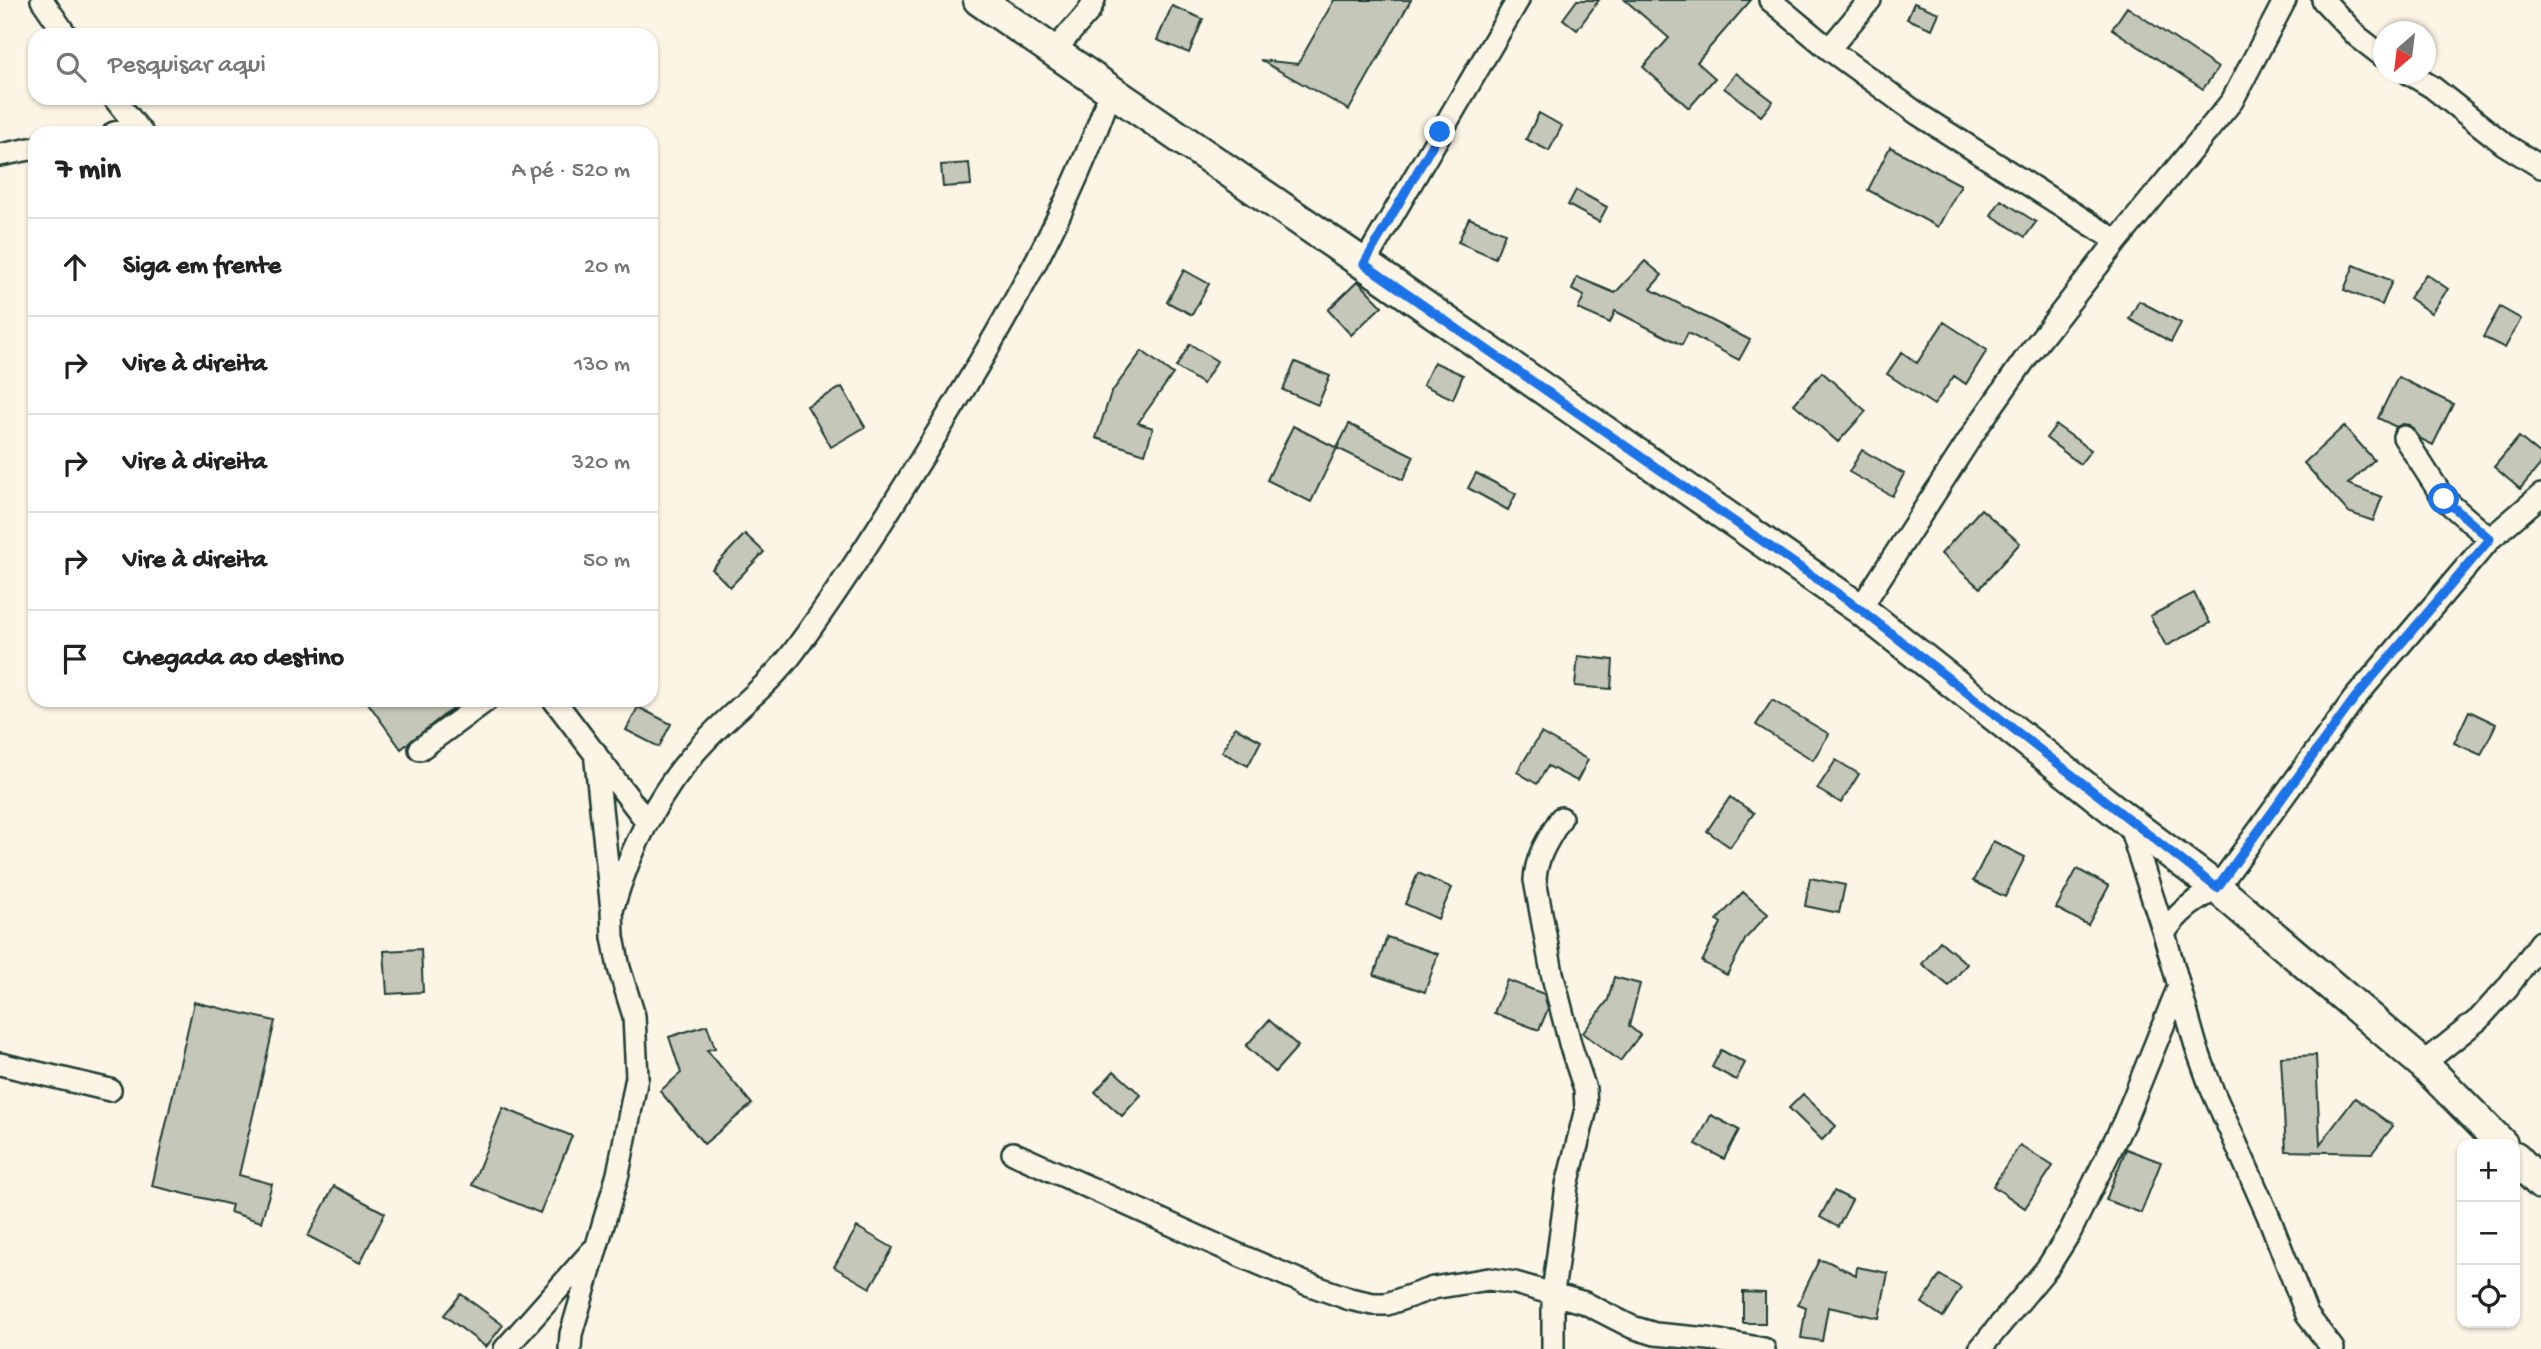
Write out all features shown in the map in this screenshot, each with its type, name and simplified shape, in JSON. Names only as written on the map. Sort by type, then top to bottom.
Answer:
[{"type":"street","points":[[42,0],[61,28]]},
{"type":"street","points":[[979,0],[1860,609],[2217,888],[2423,1064],[2497,1139]]},
{"type":"street","points":[[1053,52],[1089,11],[1094,0]]},
{"type":"street","points":[[1364,264],[1518,0]]},
{"type":"street","points":[[1770,0],[1829,49],[1918,114],[2117,241]]},
{"type":"street","points":[[1829,49],[1870,0]]},
{"type":"street","points":[[1860,609],[1978,426],[2028,355],[2232,101],[2285,0]]},
{"type":"street","points":[[2323,0],[2358,37],[2373,49]]},
{"type":"street","points":[[2427,84],[2504,144],[2541,167]]},
{"type":"street","points":[[612,911],[623,875],[662,795],[708,737],[791,656],[912,474],[981,362],[1074,188],[1111,90]]},
{"type":"street","points":[[120,105],[136,126]]},
{"type":"street","points":[[0,155],[28,149]]},
{"type":"street","points":[[2404,437],[2444,499],[2490,539]]},
{"type":"street","points":[[2164,933],[2176,915],[2217,888],[2354,699],[2490,539],[2541,495]]},
{"type":"street","points":[[420,749],[477,707]]},
{"type":"street","points":[[560,707],[647,822]]},
{"type":"street","points":[[570,1349],[571,1334],[618,1174],[637,1077],[634,1016],[619,968],[613,937],[595,752]]},
{"type":"street","points":[[1553,1349],[1553,1293],[1567,1185],[1586,1109],[1585,1089],[1552,973],[1535,880],[1541,851],[1561,818]]},
{"type":"street","points":[[2128,821],[2210,1086],[2270,1220],[2307,1315],[2333,1349]]},
{"type":"street","points":[[2423,1064],[2479,1019],[2507,988],[2541,942]]},
{"type":"street","points":[[1980,1349],[2048,1267],[2070,1232],[2124,1122],[2179,986]]},
{"type":"street","points":[[0,1065],[110,1090]]},
{"type":"street","points":[[1013,1153],[1239,1255],[1350,1299],[1387,1304],[1433,1287],[1489,1279],[1553,1293],[1584,1303],[1643,1331],[1764,1349]]},
{"type":"street","points":[[2520,1162],[2541,1184]]},
{"type":"street","points":[[505,1349],[596,1247]]},
{"type":"building","points":[[1334,0],[1411,0],[1349,110],[1260,60],[1298,64]]},
{"type":"building","points":[[1577,0],[1599,0],[1577,30],[1563,19]]},
{"type":"building","points":[[1625,0],[1751,0],[1697,62],[1715,78],[1689,108],[1643,67],[1669,38]]},
{"type":"building","points":[[1914,3],[1939,13],[1932,29],[1907,19]]},
{"type":"building","points":[[1172,6],[1203,19],[1189,53],[1157,40]]},
{"type":"building","points":[[2127,7],[2218,68],[2203,89],[2112,29]]},
{"type":"building","points":[[1736,73],[1773,101],[1761,116],[1724,88]]},
{"type":"building","points":[[1539,113],[1562,126],[1549,151],[1526,139]]},
{"type":"building","points":[[1890,147],[1961,185],[1938,227],[1868,190]]},
{"type":"building","points":[[969,163],[971,185],[943,187],[941,165]]},
{"type":"building","points":[[1576,190],[1607,207],[1599,222],[1568,205]]},
{"type":"building","points":[[2001,200],[2036,222],[2025,237],[1991,215]]},
{"type":"building","points":[[1469,218],[1505,233],[1495,258],[1458,242]]},
{"type":"building","points":[[1645,261],[1662,275],[1650,289],[1750,340],[1739,360],[1688,333],[1682,345],[1615,311],[1610,323],[1578,309],[1584,296],[1572,290],[1577,277],[1615,293]]},
{"type":"building","points":[[2354,265],[2392,281],[2382,305],[2344,290]]},
{"type":"building","points":[[1184,270],[1209,284],[1192,315],[1167,302]]},
{"type":"building","points":[[2426,274],[2448,289],[2431,313],[2409,298]]},
{"type":"building","points":[[1358,281],[1382,306],[1351,335],[1328,310]]},
{"type":"building","points":[[2139,301],[2181,323],[2171,342],[2129,319]]},
{"type":"building","points":[[2500,307],[2521,319],[2505,348],[2483,337]]},
{"type":"building","points":[[1944,322],[1987,350],[1966,384],[1954,376],[1934,405],[1887,374],[1902,352],[1917,363]]},
{"type":"building","points":[[1190,344],[1217,361],[1203,384],[1176,367]]},
{"type":"building","points":[[1142,351],[1173,374],[1138,423],[1153,428],[1145,454],[1096,438],[1111,393]]},
{"type":"building","points":[[1295,362],[1330,376],[1318,405],[1283,390]]},
{"type":"building","points":[[1434,362],[1463,375],[1453,399],[1423,385]]},
{"type":"building","points":[[1822,372],[1866,411],[1838,442],[1794,404]]},
{"type":"building","points":[[2398,377],[2453,404],[2433,445],[2421,439],[2409,425],[2396,427],[2378,418]]},
{"type":"building","points":[[842,387],[865,427],[831,447],[807,406]]},
{"type":"building","points":[[1349,424],[1414,456],[1403,480],[1337,448]]},
{"type":"building","points":[[2056,425],[2091,450],[2080,464],[2046,438]]},
{"type":"building","points":[[1293,426],[1337,448],[1311,502],[1267,480]]},
{"type":"building","points":[[2344,426],[2374,460],[2348,484],[2382,497],[2373,521],[2348,512],[2304,463]]},
{"type":"building","points":[[2519,437],[2541,455],[2541,464],[2520,489],[2494,467]]},
{"type":"building","points":[[1862,450],[1904,474],[1892,496],[1849,472]]},
{"type":"building","points":[[1476,473],[1516,494],[1508,510],[1468,488]]},
{"type":"building","points":[[1981,509],[2020,543],[1980,588],[1941,554]]},
{"type":"building","points":[[745,534],[764,552],[730,587],[712,569]]},
{"type":"building","points":[[2194,593],[2210,623],[2166,646],[2150,616]]},
{"type":"building","points":[[1578,656],[1613,660],[1611,689],[1575,686]]},
{"type":"building","points":[[1772,700],[1829,734],[1813,760],[1756,725]]},
{"type":"building","points":[[371,707],[452,707],[453,708],[401,749]]},
{"type":"building","points":[[638,707],[671,724],[659,747],[626,730]]},
{"type":"building","points":[[2469,711],[2496,724],[2481,755],[2454,743]]},
{"type":"building","points":[[1235,727],[1261,741],[1248,766],[1222,752]]},
{"type":"building","points":[[1541,733],[1588,760],[1577,781],[1548,766],[1537,784],[1517,772]]},
{"type":"building","points":[[1836,760],[1859,774],[1841,803],[1817,789]]},
{"type":"building","points":[[1730,797],[1754,813],[1730,847],[1707,831]]},
{"type":"building","points":[[1993,841],[2025,857],[2005,897],[1973,881]]},
{"type":"building","points":[[2077,869],[2109,886],[2088,925],[2056,908]]},
{"type":"building","points":[[1418,873],[1452,888],[1438,919],[1405,904]]},
{"type":"building","points":[[1810,878],[1845,885],[1839,913],[1805,906]]},
{"type":"building","points":[[1743,892],[1768,914],[1746,938],[1727,975],[1702,962],[1721,923],[1717,920]]},
{"type":"building","points":[[1387,937],[1438,954],[1425,992],[1374,975]]},
{"type":"building","points":[[1940,941],[1967,964],[1949,986],[1922,964]]},
{"type":"building","points":[[421,949],[423,992],[387,994],[384,951]]},
{"type":"building","points":[[1614,977],[1640,984],[1629,1026],[1640,1035],[1620,1061],[1583,1033],[1608,1000]]},
{"type":"building","points":[[1507,980],[1544,994],[1548,1009],[1539,1030],[1494,1013]]},
{"type":"building","points":[[194,1002],[275,1021],[239,1175],[272,1184],[261,1222],[230,1212],[232,1205],[152,1186]]},
{"type":"building","points":[[1269,1020],[1298,1046],[1275,1072],[1246,1046]]},
{"type":"building","points":[[707,1025],[715,1048],[707,1050],[752,1104],[704,1144],[660,1091],[681,1073],[669,1037]]},
{"type":"building","points":[[1721,1050],[1745,1063],[1736,1080],[1712,1067]]},
{"type":"building","points":[[2316,1055],[2320,1144],[2355,1098],[2393,1126],[2372,1153],[2286,1151],[2281,1057]]},
{"type":"building","points":[[1114,1071],[1141,1095],[1122,1116],[1095,1092]]},
{"type":"building","points":[[1803,1094],[1836,1126],[1822,1140],[1789,1108]]},
{"type":"building","points":[[503,1108],[572,1136],[540,1213],[472,1185]]},
{"type":"building","points":[[1711,1115],[1739,1130],[1724,1159],[1696,1144]]},
{"type":"building","points":[[2020,1145],[2053,1166],[2025,1208],[1993,1186]]},
{"type":"building","points":[[2126,1149],[2161,1162],[2141,1213],[2106,1200]]},
{"type":"building","points":[[334,1186],[385,1213],[360,1263],[308,1236]]},
{"type":"building","points":[[1834,1191],[1852,1200],[1838,1227],[1820,1217]]},
{"type":"building","points":[[857,1227],[893,1248],[870,1288],[834,1267]]},
{"type":"building","points":[[1819,1260],[1856,1275],[1857,1267],[1888,1273],[1879,1318],[1828,1307],[1822,1341],[1801,1338],[1806,1307],[1798,1304]]},
{"type":"building","points":[[1940,1275],[1961,1288],[1943,1317],[1922,1303]]},
{"type":"building","points":[[1743,1292],[1765,1293],[1765,1323],[1743,1323]]},
{"type":"building","points":[[461,1294],[503,1325],[486,1347],[444,1315]]},
{"type":"route","points":[[1440,132],[1364,264],[1860,609],[2217,888],[2354,699],[2490,539],[2444,499]]}]
